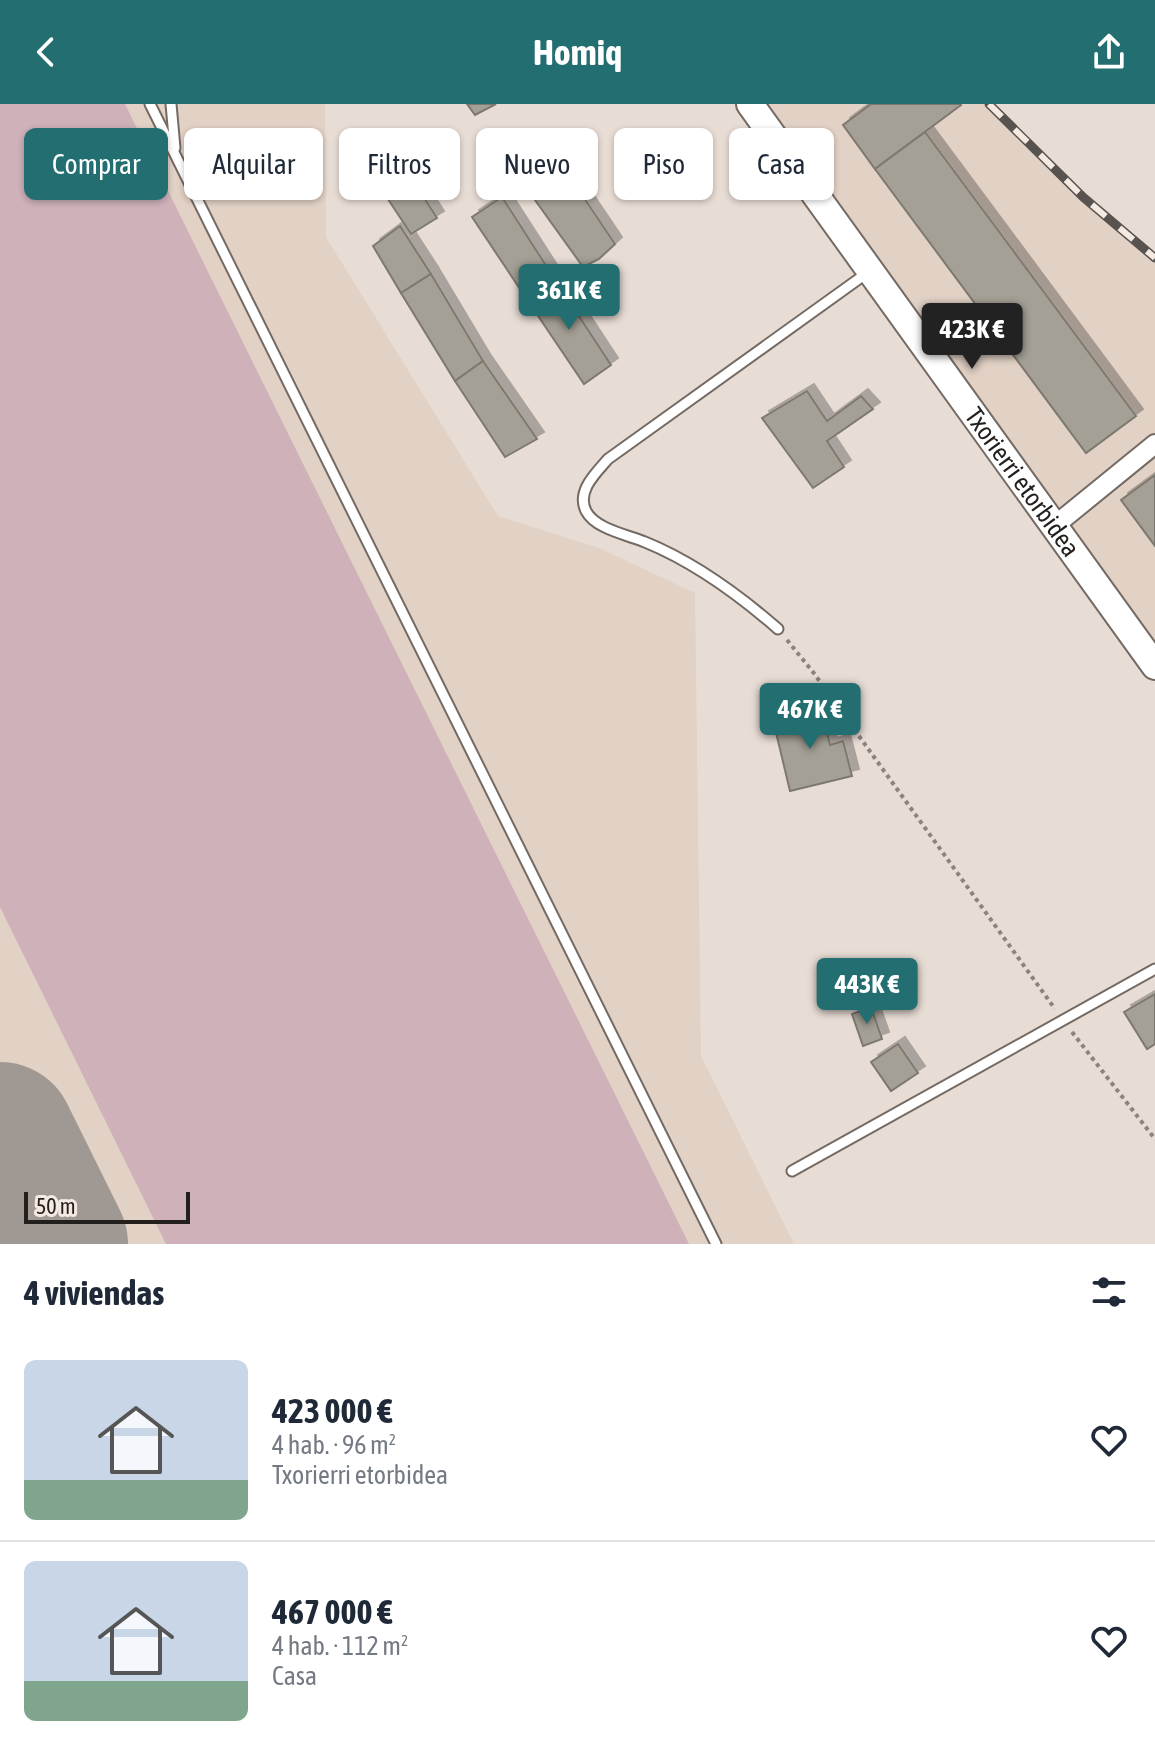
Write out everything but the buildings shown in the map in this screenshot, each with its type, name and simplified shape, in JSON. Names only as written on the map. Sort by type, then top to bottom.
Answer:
[{"type":"street","name":"Txorierri etorbidea","points":[[750,104],[1155,666]]},
{"type":"street","points":[[1053,527],[1155,444]]},
{"type":"lane","points":[[150,104],[716,1244]]},
{"type":"lane","points":[[171,104],[176,156]]},
{"type":"lane","points":[[778,629],[745,600],[704,572],[649,543],[604,526],[587,515],[582,501],[588,482],[608,459],[869,271]]},
{"type":"lane","points":[[792,1171],[1155,969]]},
{"type":"path","points":[[778,629],[813,672],[1064,1022],[1155,1139]]},
{"type":"shaded area","points":[[0,104],[325,104],[326,237],[498,516],[599,548],[695,593],[701,1056],[794,1244],[0,1244]]},
{"type":"shaded area","points":[[0,104],[125,104],[137,128],[24,128],[24,200],[168,200],[168,191],[689,1244],[166,1244],[0,907]]},
{"type":"shaded area","points":[[758,104],[991,104],[1155,262],[1155,666],[826,200],[834,200],[834,128],[775,128]]},
{"type":"runway","points":[[0,1137],[53,1244]]},
{"type":"railway","points":[[989,104],[1083,197],[1155,258]]}]
